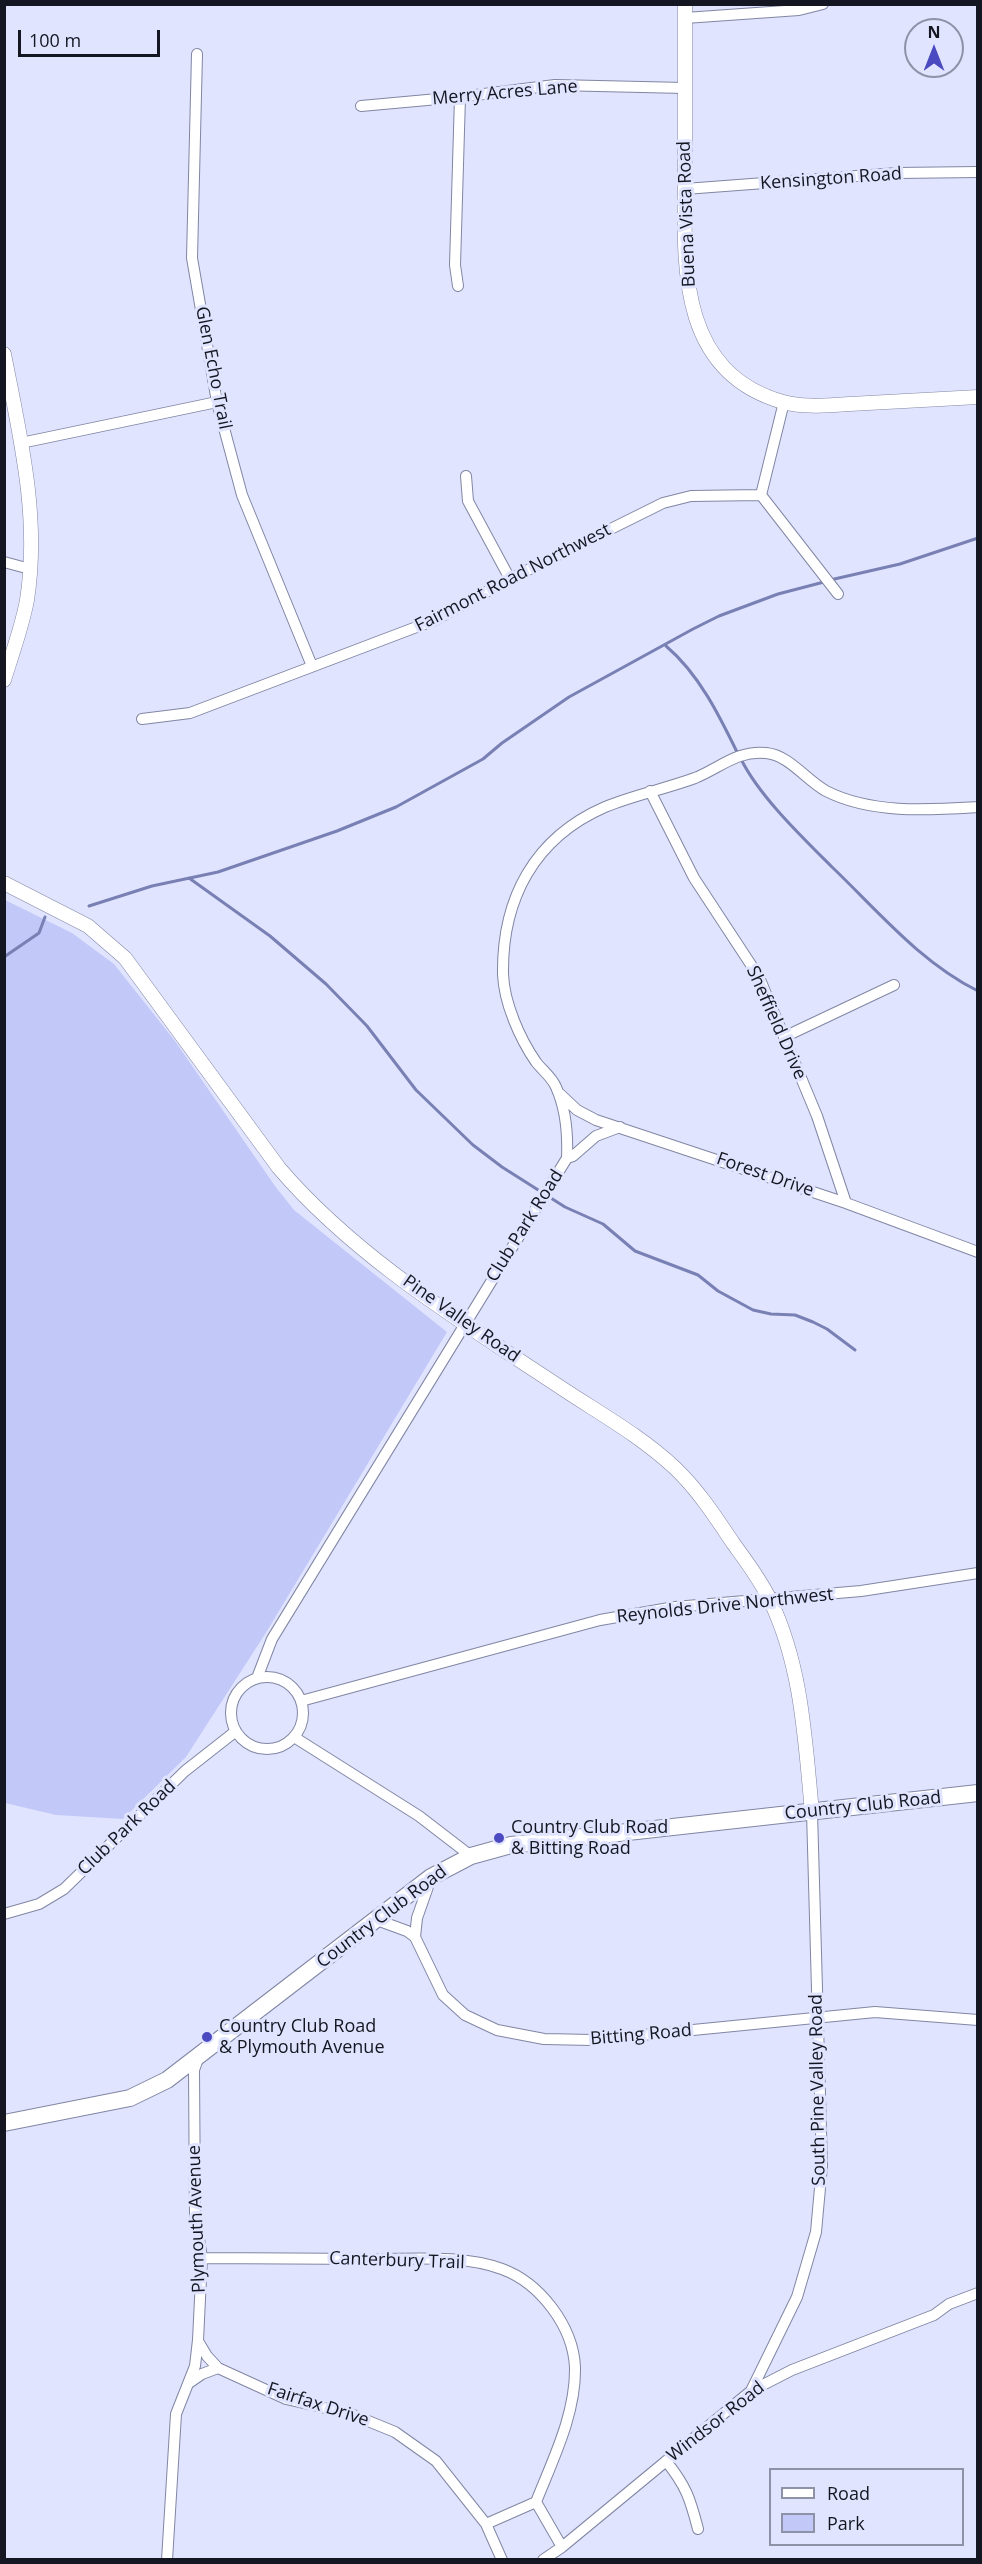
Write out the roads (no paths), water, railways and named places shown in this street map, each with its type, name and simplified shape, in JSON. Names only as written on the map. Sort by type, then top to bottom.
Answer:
[{"type":"main road","name":"Country Club Road","points":[[4,2123],[130,2098],[167,2080],[431,1877],[471,1856],[511,1845],[978,1793]]},
{"type":"street","points":[[684,11],[799,10],[823,4]]},
{"type":"street","name":"Buena Vista Road","points":[[684,11],[686,285],[691,306],[705,339],[717,359],[734,376],[752,388],[784,402],[812,405],[978,397]]},
{"type":"street","name":"Glen Echo Trail","points":[[197,54],[192,258],[217,402],[242,495],[312,666]]},
{"type":"street","name":"Merry Acres Lane","points":[[361,105],[459,97],[555,85],[684,88]]},
{"type":"street","points":[[458,286],[455,265],[459,97]]},
{"type":"street","name":"Kensington Road","points":[[684,189],[897,173],[978,172]]},
{"type":"street","points":[[4,354],[28,481],[32,542],[26,602],[4,680]]},
{"type":"street","points":[[21,442],[217,402]]},
{"type":"street","points":[[784,402],[761,495],[838,594]]},
{"type":"street","points":[[466,476],[468,501],[510,579]]},
{"type":"street","name":"Fairmont Road Northwest","points":[[142,719],[190,713],[435,620],[510,579],[663,503],[691,496],[761,495]]},
{"type":"street","points":[[4,562],[30,568]]},
{"type":"street","name":"Club Park Road","points":[[257,1678],[272,1639],[463,1323],[567,1158],[567,1127],[558,1091],[530,1052],[510,1004],[503,974],[505,935],[509,913],[519,885],[526,874],[562,834],[598,810],[696,777],[743,754],[765,753],[781,757],[823,789],[860,803],[903,808],[978,807]]},
{"type":"street","name":"Sheffield Drive","points":[[650,791],[694,878],[759,977],[817,1116],[846,1203]]},
{"type":"street","name":"Pine Valley Road","points":[[4,883],[88,927],[110,942],[141,977],[279,1168],[336,1228],[463,1323],[646,1443],[675,1468],[703,1499],[770,1600],[784,1636],[802,1705],[807,1738],[812,1812]]},
{"type":"street","points":[[784,1037],[894,986]]},
{"type":"street","name":"Forest Drive","points":[[558,1091],[564,1099],[588,1117],[846,1203],[978,1252]]},
{"type":"street","points":[[567,1158],[573,1156],[596,1136],[621,1127]]},
{"type":"street","name":"Reynolds Drive Northwest","points":[[301,1701],[600,1620],[675,1608],[861,1591],[978,1573]]},
{"type":"street","points":[[268,1676],[288,1683],[301,1701],[303,1720],[294,1737],[284,1745],[260,1748],[249,1744],[236,1731],[231,1714],[232,1702],[242,1687],[257,1678],[268,1676]]},
{"type":"street","name":"Club Park Road","points":[[6,1914],[39,1904],[64,1889],[185,1772],[236,1731]]},
{"type":"street","points":[[294,1737],[419,1816],[471,1856]]},
{"type":"street","name":"South Pine Valley Road","points":[[751,2391],[797,2297],[816,2232],[822,2166],[812,1812]]},
{"type":"street","points":[[377,1920],[406,1931],[415,1937],[417,1918],[431,1877]]},
{"type":"street","name":"Bitting Road","points":[[415,1937],[437,1988],[458,2010],[497,2030],[527,2037],[592,2040],[875,2012],[978,2020]]},
{"type":"street","name":"Plymouth Avenue","points":[[167,2559],[176,2414],[197,2358],[202,2258],[195,2213],[194,2070],[199,2056]]},
{"type":"street","name":"Canterbury Trail","points":[[202,2258],[438,2259],[492,2266],[529,2284],[552,2307],[560,2320],[571,2344],[575,2369],[568,2421],[536,2502]]},
{"type":"street","name":"Windsor Road","points":[[543,2559],[561,2547],[751,2391],[792,2370],[934,2315],[949,2304],[978,2294]]},
{"type":"street","name":"Fairfax Drive","points":[[198,2340],[207,2356],[218,2368],[286,2399],[351,2414],[395,2432],[436,2461],[486,2524],[502,2559]]},
{"type":"street","points":[[189,2383],[202,2374],[218,2368]]},
{"type":"street","points":[[666,2461],[684,2483],[698,2529]]},
{"type":"street","points":[[486,2524],[536,2502],[561,2547]]},
{"type":"waterway","points":[[830,580],[900,564],[978,538]]},
{"type":"waterway","points":[[89,906],[152,886],[218,872],[337,831],[396,807],[483,759],[502,743],[569,697],[693,629],[719,616],[778,594],[824,582]]},
{"type":"waterway","points":[[666,646],[698,682],[716,710],[738,754]]},
{"type":"waterway","points":[[741,759],[782,816],[883,918],[937,966],[978,991]]},
{"type":"waterway","points":[[189,878],[270,936],[326,984],[367,1026],[416,1090],[473,1145],[502,1167],[565,1207],[603,1224],[635,1251],[698,1275],[718,1291],[753,1310],[771,1314],[795,1315],[813,1322],[827,1329],[855,1350]]},
{"type":"waterway","points":[[4,957],[39,933],[45,917]]},
{"type":"place","name":"Country Club Road & Bitting Road","points":[[499,1838]]},
{"type":"place","name":"Country Club Road & Plymouth Avenue","points":[[207,2037]]}]
